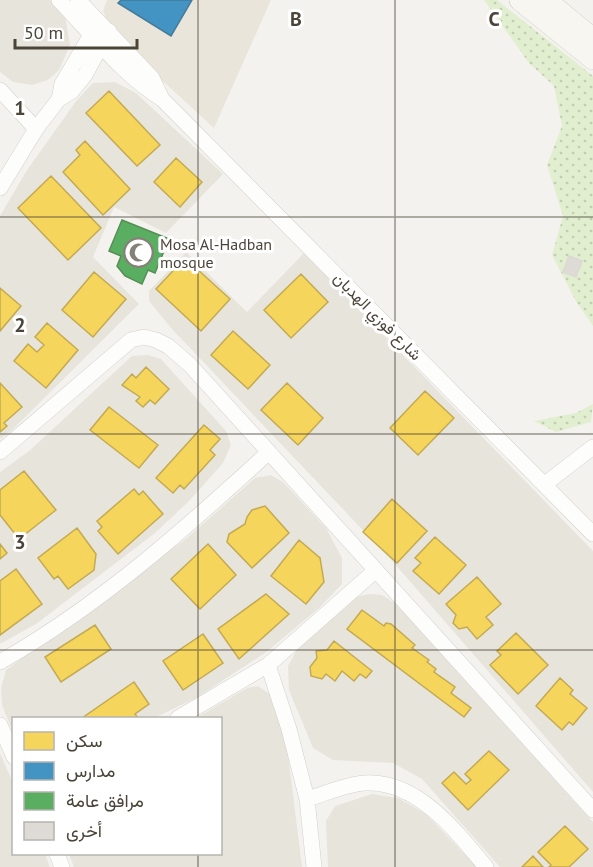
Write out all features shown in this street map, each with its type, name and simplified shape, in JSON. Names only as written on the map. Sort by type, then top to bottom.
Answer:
[{"type":"street","name":"شارع فوزي الهدبان","points":[[59,0],[98,24],[121,68],[162,99],[593,534]]},
{"type":"street","name":"شارع فوزي الهدبان","points":[[78,0],[98,24],[153,78],[162,99]]},
{"type":"street","points":[[520,0],[593,58]]},
{"type":"street","points":[[546,0],[593,39]]},
{"type":"street","points":[[85,75],[98,24]]},
{"type":"street","points":[[59,99],[63,84],[98,24]]},
{"type":"street","points":[[0,188],[36,129],[59,99],[72,91],[95,67],[121,68]]},
{"type":"street","points":[[0,90],[36,129]]},
{"type":"street","points":[[0,452],[131,340],[144,337],[168,346],[190,365],[593,810]]},
{"type":"street","points":[[545,484],[593,447]]},
{"type":"street","points":[[0,662],[44,637],[162,549],[269,452]]},
{"type":"street","points":[[180,717],[268,665],[376,570]]},
{"type":"street","points":[[268,665],[307,800],[314,867]]},
{"type":"street","points":[[0,725],[12,752]]},
{"type":"street","points":[[307,800],[364,783],[388,785],[417,798],[438,813],[486,867]]},
{"type":"shaded area","points":[[0,0],[50,0],[65,15],[70,45],[59,70],[48,80],[32,85],[13,82],[0,72]]},
{"type":"shaded area","points":[[107,0],[271,0],[214,128],[155,74],[108,23],[103,11]]},
{"type":"shaded area","points":[[115,82],[136,93],[223,174],[166,233],[114,207],[93,257],[139,304],[11,431],[0,439],[0,216],[27,170],[77,100],[93,83]]},
{"type":"shaded area","points":[[186,252],[247,312],[304,253],[593,551],[593,792],[394,563],[172,329],[149,301],[149,291]]},
{"type":"shaded area","points":[[148,355],[161,359],[226,431],[231,445],[223,463],[189,501],[155,533],[36,624],[0,644],[0,472],[29,451],[132,356]]},
{"type":"shaded area","points":[[271,475],[283,482],[326,528],[342,558],[342,584],[319,608],[265,653],[196,698],[156,717],[12,717],[12,730],[2,705],[1,688],[6,670],[187,538],[255,478]]},
{"type":"shaded area","points":[[382,595],[396,604],[593,822],[593,867],[500,867],[422,779],[393,763],[333,760],[313,748],[289,690],[288,666],[299,646],[345,604],[359,596]]},
{"type":"shaded area","points":[[258,686],[271,695],[286,738],[302,867],[74,867],[69,855],[222,855],[222,717],[198,717],[247,688]]},
{"type":"shaded area","points":[[0,753],[12,781],[12,855],[45,855],[50,867],[0,867]]},
{"type":"shaded area","points":[[372,794],[398,798],[426,814],[477,867],[328,867],[326,821],[335,806]]},
{"type":"green space","points":[[484,0],[497,0],[593,76],[593,326],[577,303],[552,255],[563,216],[547,165],[562,126],[554,86],[529,63]]},
{"type":"green space","points":[[593,404],[591,422],[556,432],[534,421],[576,413]]},
{"type":"building: سكن","points":[[109,91],[160,145],[137,166],[86,113]]},
{"type":"building: سكن","points":[[85,141],[130,189],[103,215],[63,172],[80,155],[76,150]]},
{"type":"building: سكن","points":[[176,158],[202,182],[180,207],[154,182]]},
{"type":"building: سكن","points":[[51,176],[101,228],[68,260],[18,208]]},
{"type":"building: سكن","points":[[185,258],[230,299],[201,331],[156,289]]},
{"type":"building: سكن","points":[[94,272],[126,299],[93,337],[62,310]]},
{"type":"building: سكن","points":[[301,274],[328,302],[291,338],[264,310]]},
{"type":"building: سكن","points":[[0,288],[21,306],[0,331]]},
{"type":"building: سكن","points":[[47,323],[78,350],[46,388],[14,361],[28,344],[37,352],[44,345],[35,337]]},
{"type":"building: سكن","points":[[233,331],[270,365],[248,389],[211,355]]},
{"type":"building: سكن","points":[[146,367],[169,389],[155,404],[150,400],[143,407],[136,401],[140,397],[122,385],[132,374],[136,378]]},
{"type":"building: سكن","points":[[0,383],[22,407],[4,423],[7,426],[0,432]]},
{"type":"building: سكن","points":[[287,383],[323,418],[298,445],[261,410]]},
{"type":"building: سكن","points":[[425,391],[454,418],[418,455],[390,428]]},
{"type":"building: سكن","points":[[109,407],[158,445],[139,468],[90,430]]},
{"type":"building: سكن","points":[[204,425],[220,439],[210,450],[215,455],[184,489],[180,485],[173,493],[156,478]]},
{"type":"building: سكن","points":[[24,471],[56,510],[19,539],[0,515],[0,490]]},
{"type":"building: سكن","points":[[134,489],[139,495],[143,491],[163,514],[118,554],[98,531],[102,527],[97,521]]},
{"type":"building: سكن","points":[[392,499],[427,531],[397,563],[363,532]]},
{"type":"building: سكن","points":[[265,506],[289,533],[252,568],[227,542],[229,534],[245,524],[252,510]]},
{"type":"building: سكن","points":[[77,528],[96,554],[94,570],[68,589],[58,576],[54,579],[38,558]]},
{"type":"building: سكن","points":[[435,537],[466,565],[439,594],[413,571],[421,563],[415,558]]},
{"type":"building: سكن","points":[[299,540],[320,558],[324,582],[306,604],[271,576]]},
{"type":"building: سكن","points":[[0,544],[7,553],[0,559]]},
{"type":"building: سكن","points":[[208,544],[236,575],[200,609],[171,579]]},
{"type":"building: سكن","points":[[16,569],[42,604],[0,635],[0,581]]},
{"type":"building: سكن","points":[[477,577],[501,604],[486,617],[493,625],[477,639],[467,627],[459,629],[453,623],[456,615],[446,604]]},
{"type":"building: سكن","points":[[266,594],[289,614],[239,659],[218,629]]},
{"type":"building: سكن","points":[[362,610],[384,626],[386,623],[391,624],[415,645],[412,648],[429,660],[427,662],[436,669],[434,672],[455,687],[451,693],[471,708],[464,717],[347,629]]},
{"type":"building: سكن","points":[[95,625],[111,649],[61,682],[45,657]]},
{"type":"building: سكن","points":[[516,633],[548,665],[518,694],[490,665],[501,655],[497,651]]},
{"type":"building: سكن","points":[[203,634],[223,663],[183,690],[163,661]]},
{"type":"building: سكن","points":[[334,641],[372,671],[366,678],[360,674],[354,681],[342,671],[335,681],[326,674],[322,679],[311,676],[310,667],[317,658],[316,651],[327,650]]},
{"type":"building: سكن","points":[[560,678],[573,690],[570,694],[587,708],[573,725],[569,722],[562,730],[536,706]]},
{"type":"building: سكن","points":[[134,682],[149,704],[135,714],[137,717],[83,717]]},
{"type":"building: سكن","points":[[489,751],[509,770],[468,810],[442,783],[454,772],[466,784],[471,780],[465,774]]},
{"type":"building: سكن","points":[[565,826],[588,849],[569,867],[549,867],[551,865],[538,852]]},
{"type":"building: سكن","points":[[533,856],[543,867],[522,867]]},
{"type":"building: مدارس","points":[[121,0],[192,0],[171,36],[118,3]]},
{"type":"building: مرافق عامة","name":"Mosa Al-Hadban mosque","points":[[122,220],[169,239],[155,273],[148,270],[142,284],[125,276],[117,266],[121,256],[109,251]]},
{"type":"building: أخرى","points":[[569,256],[582,261],[576,277],[563,272]]},
{"type":"place","name":"Mosa Al-Hadban mosque","points":[[139,253]]}]
